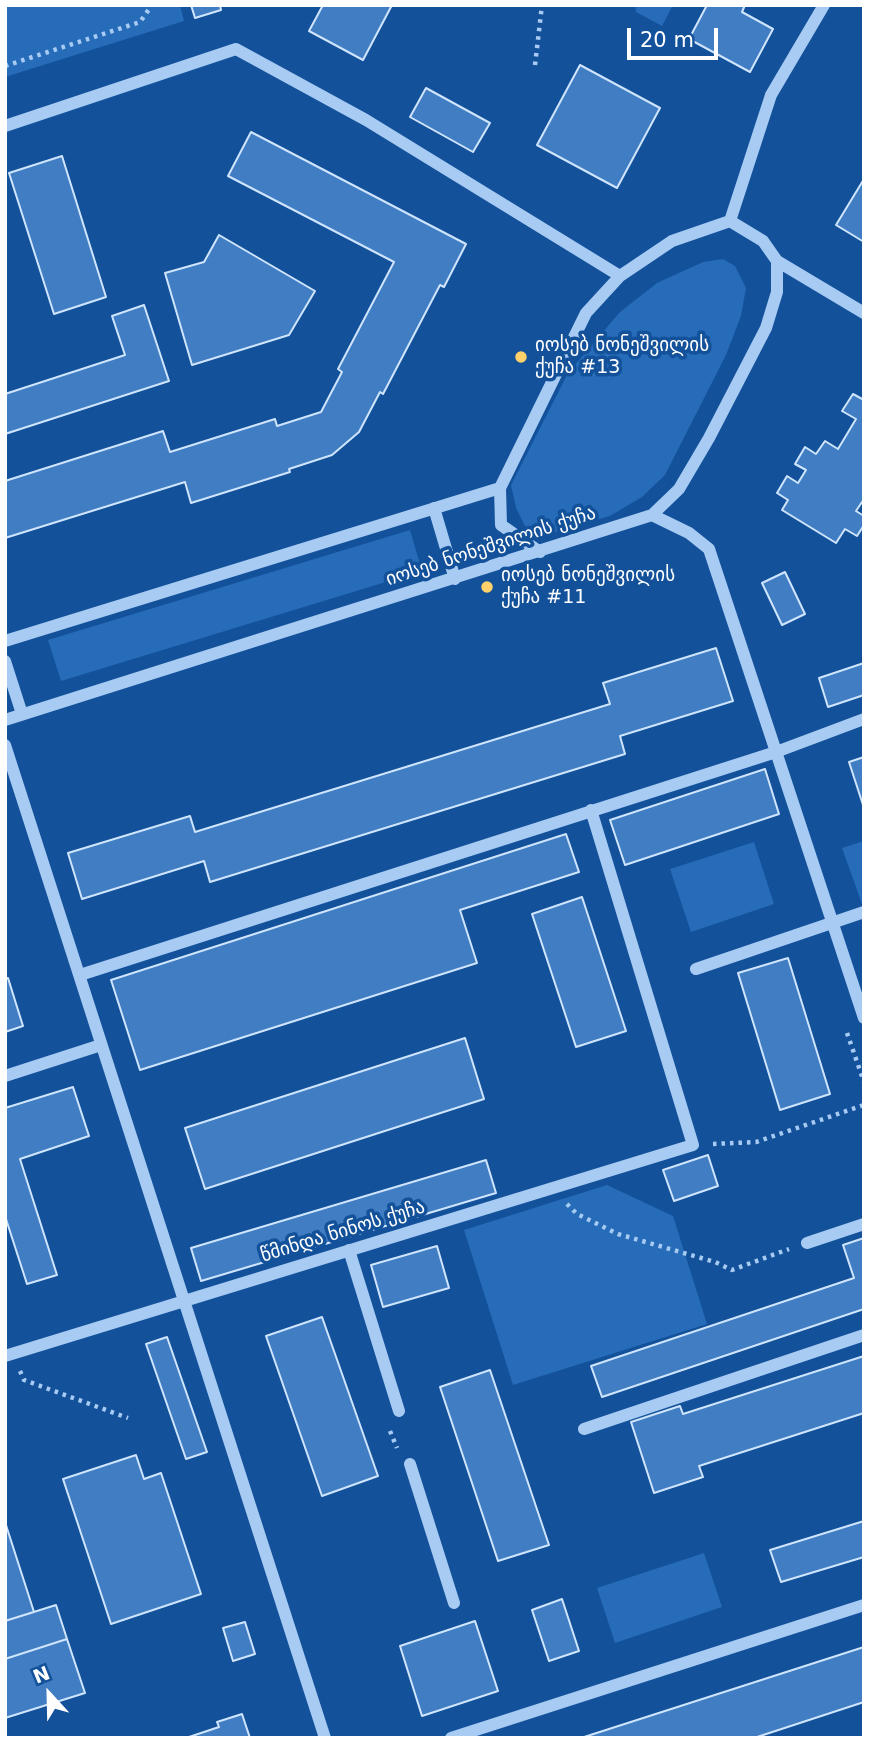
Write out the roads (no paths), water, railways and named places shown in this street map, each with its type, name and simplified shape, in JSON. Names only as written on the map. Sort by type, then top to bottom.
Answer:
[{"type":"street","points":[[730,221],[771,95],[824,5]]},
{"type":"street","points":[[5,126],[236,49],[366,120],[620,276]]},
{"type":"street","points":[[730,221],[762,241],[777,261],[864,313]]},
{"type":"street","points":[[540,552],[501,525],[500,488],[586,313],[620,276],[672,241],[730,221]]},
{"type":"street","name":"იოსებ ნონეშვილის ქუჩა","points":[[5,720],[652,515],[679,489],[709,438],[766,328],[778,292],[777,261]]},
{"type":"street","points":[[5,641],[500,488]]},
{"type":"street","points":[[434,508],[456,579]]},
{"type":"street","points":[[652,515],[689,533],[709,549],[864,1018]]},
{"type":"street","points":[[5,660],[22,715]]},
{"type":"street","points":[[80,975],[776,752],[864,719]]},
{"type":"street","points":[[5,745],[325,1738]]},
{"type":"street","name":"წმინდა ნინოს ქუჩა","points":[[9,1355],[693,1145],[591,810]]},
{"type":"street","points":[[696,969],[864,912]]},
{"type":"street","points":[[5,1076],[101,1045]]},
{"type":"street","points":[[807,1243],[864,1224]]},
{"type":"street","points":[[349,1250],[399,1411]]},
{"type":"street","points":[[584,1429],[864,1335]]},
{"type":"street","points":[[410,1464],[454,1604]]},
{"type":"street","points":[[451,1738],[864,1605]]},
{"type":"place","name":"იოსებ ნონეშვილის ქუჩა #13","points":[[521,357]]},
{"type":"place","name":"იოსებ ნონეშვილის ქუჩა #11","points":[[487,587]]}]
